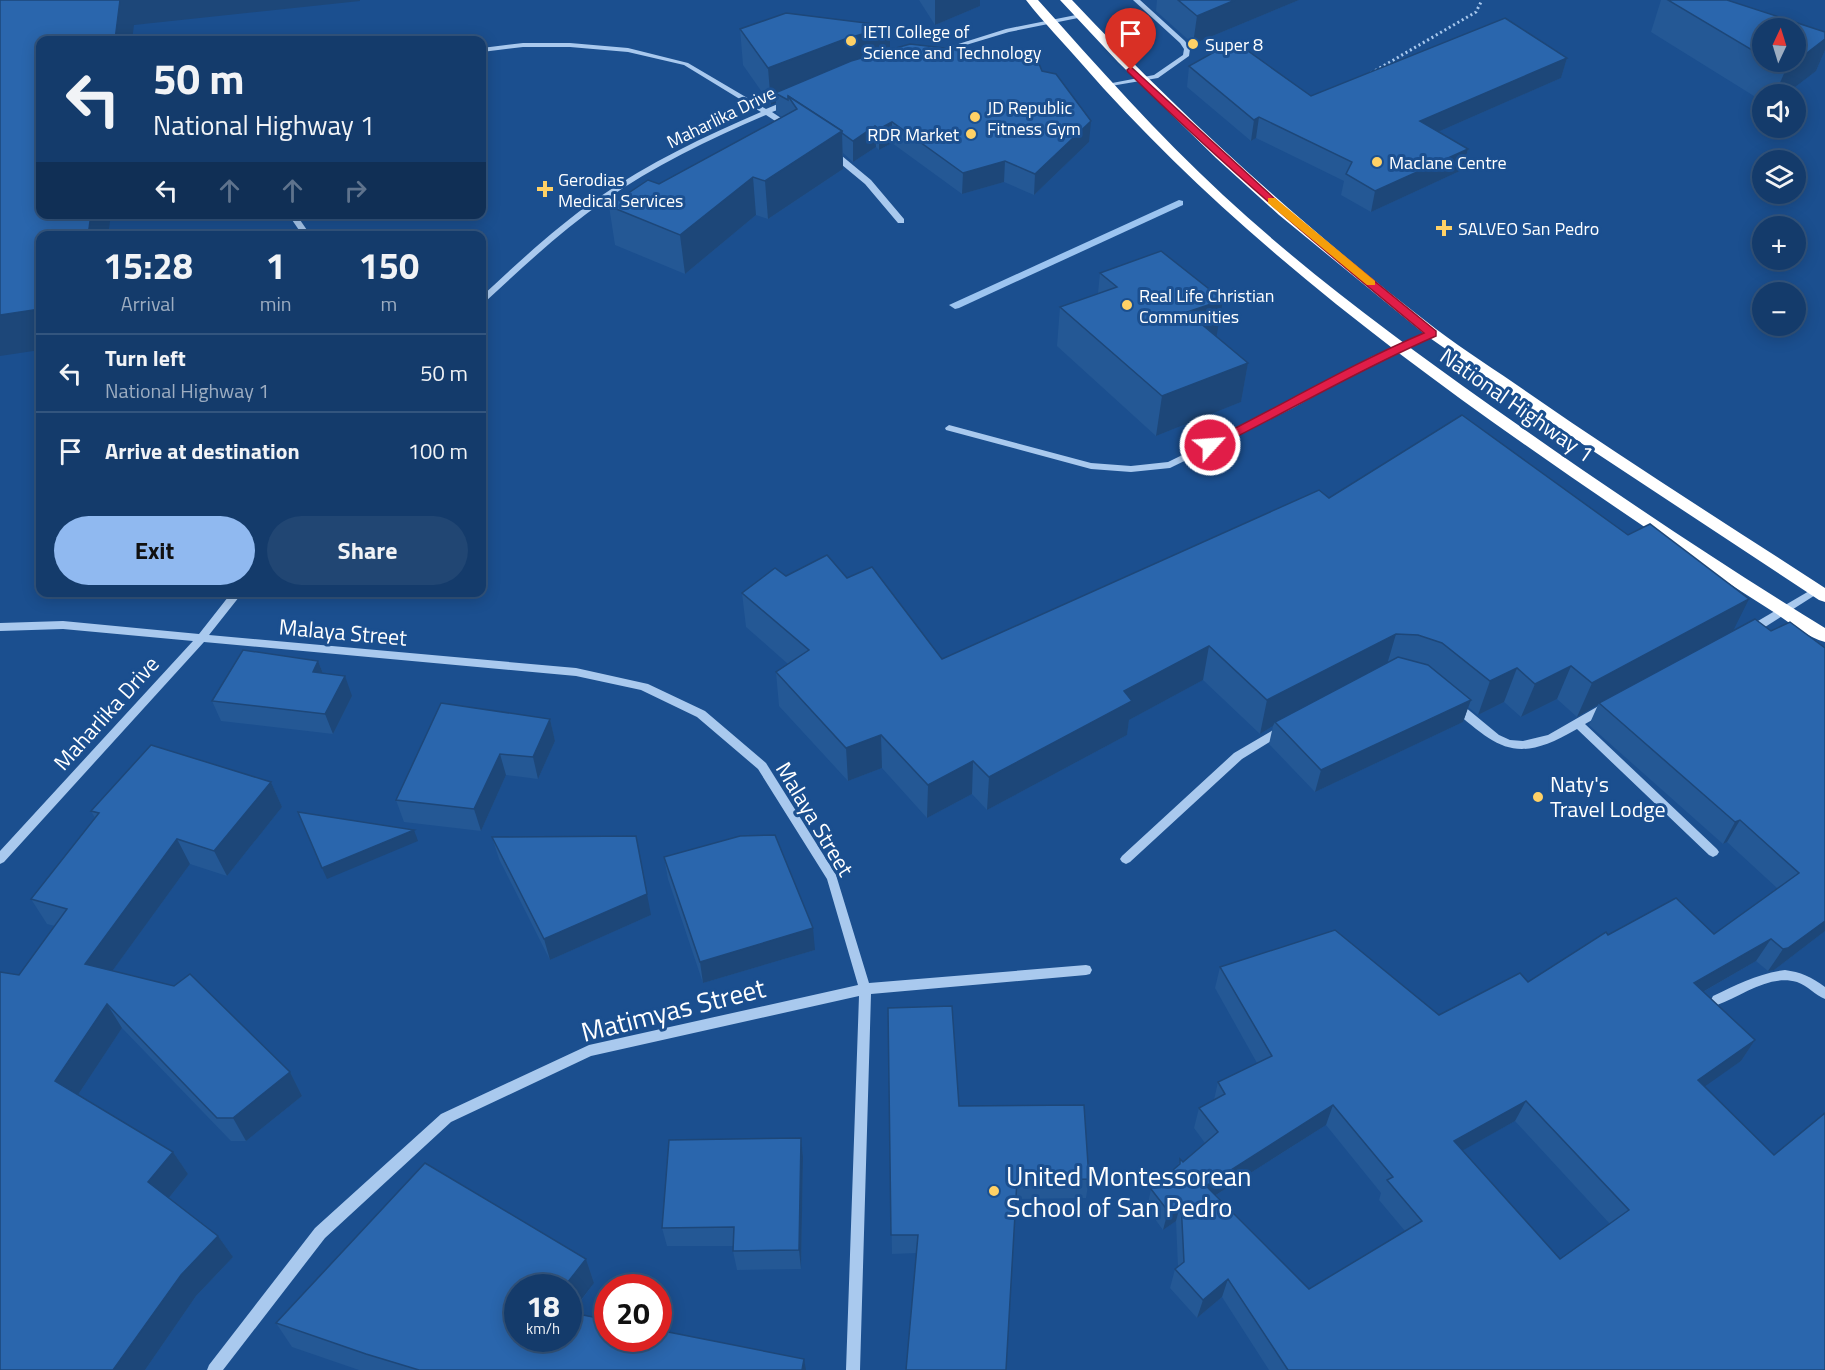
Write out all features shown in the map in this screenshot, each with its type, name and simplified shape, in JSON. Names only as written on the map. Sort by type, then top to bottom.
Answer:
[{"type":"highway","name":"National Highway 1","points":[[1032,0],[1107,86],[1180,162],[1326,291],[1399,348],[1569,468],[1825,636]]},
{"type":"highway","name":"National Highway 1","points":[[1066,0],[1141,79],[1284,212],[1432,333],[1586,440],[1821,593]]},
{"type":"street","points":[[1107,86],[1156,77],[1186,56],[1187,49],[1183,42],[1136,0]]},
{"type":"street","points":[[925,55],[1050,20],[1081,16]]},
{"type":"street","points":[[486,50],[523,45],[570,45],[628,50],[686,64],[796,130]]},
{"type":"street","name":"Maharlika Drive","points":[[486,296],[547,242],[619,188],[766,112],[797,99]]},
{"type":"street","points":[[826,149],[868,182],[902,221]]},
{"type":"street","points":[[949,428],[1091,466],[1131,469],[1170,465],[1290,406],[1374,359],[1432,333]]},
{"type":"street","points":[[1738,637],[1783,610],[1821,593]]},
{"type":"street","name":"Maharlika Drive","points":[[0,859],[200,639],[234,597]]},
{"type":"street","name":"Malaya Street","points":[[0,627],[63,625],[576,672],[644,687],[701,714],[762,766],[832,878],[865,989],[853,1370]]},
{"type":"street","points":[[1444,697],[1496,739],[1518,745],[1544,742],[1618,701]]},
{"type":"street","points":[[1126,859],[1238,756],[1300,719]]},
{"type":"street","points":[[1577,723],[1713,852]]},
{"type":"street","name":"Matimyas Street","points":[[214,1370],[320,1233],[446,1118],[589,1051],[865,989],[1086,970]]},
{"type":"street","points":[[1717,1000],[1772,976],[1788,974],[1803,977],[1825,994]]},
{"type":"path","points":[[1365,76],[1476,12],[1482,0]]},
{"type":"building","points":[[0,0],[120,0],[116,36],[36,36],[36,219],[90,219],[89,231],[36,231],[36,310],[0,315]]},
{"type":"building","points":[[1178,0],[1235,0],[1197,16]]},
{"type":"building","points":[[1668,0],[1727,0],[1782,18],[1752,18],[1752,50]]},
{"type":"building","points":[[786,13],[890,26],[845,39],[768,68],[740,29]]},
{"type":"building","points":[[1505,18],[1567,58],[1420,121],[1468,149],[1375,191],[1346,174],[1352,162],[1259,117],[1254,120],[1189,66],[1234,41],[1311,96]]},
{"type":"building","points":[[1806,26],[1825,32],[1825,39],[1806,53]]},
{"type":"building","points":[[910,44],[1037,59],[1042,71],[1056,74],[1091,121],[1035,174],[1005,161],[963,173],[892,122],[879,129],[875,126],[853,141],[842,131],[788,96],[788,100],[775,93],[851,61]]},
{"type":"building","points":[[788,96],[842,131],[765,181],[753,177],[680,235],[609,206],[648,180],[659,184],[797,109]]},
{"type":"building","points":[[1161,251],[1223,300],[1187,312],[1248,363],[1162,396],[1060,307],[1117,287],[1100,273]]},
{"type":"building","points":[[1462,415],[1628,535],[1650,524],[1749,599],[1592,683],[1571,666],[1535,684],[1517,668],[1490,681],[1442,643],[1418,635],[1396,634],[1267,700],[1209,646],[1124,691],[1132,701],[989,777],[973,761],[928,785],[881,735],[846,748],[776,672],[809,650],[742,593],[775,568],[786,576],[827,555],[847,578],[872,567],[942,659],[1319,490],[1329,498]]},
{"type":"building","points":[[1755,619],[1771,631],[1790,622],[1825,648],[1825,921],[1788,948],[1783,949],[1771,939],[1694,983],[1755,1040],[1698,1080],[1774,1155],[1825,1113],[1825,1370],[1288,1370],[1228,1279],[1203,1300],[1175,1269],[1184,1262],[1181,1202],[1168,1211],[1151,1189],[1180,1164],[1180,1159],[1183,1162],[1218,1132],[1199,1108],[1225,1094],[1218,1082],[1272,1056],[1220,967],[1335,930],[1439,1015],[1520,973],[1528,982],[1606,932],[1608,935],[1676,898],[1714,934],[1799,873],[1740,820],[1735,822],[1599,703]],"holes":[[[1526,1101],[1629,1210],[1560,1259],[1454,1141]],[[1333,1105],[1393,1177],[1387,1180],[1422,1221],[1309,1289],[1206,1186]]]},
{"type":"building","points":[[243,650],[318,661],[313,672],[345,676],[325,714],[212,701]]},
{"type":"building","points":[[1398,657],[1428,665],[1471,700],[1321,770],[1275,722]]},
{"type":"building","points":[[441,703],[550,719],[533,757],[500,754],[474,809],[396,800]]},
{"type":"building","points":[[151,745],[271,782],[214,851],[177,839],[85,964],[174,986],[190,974],[290,1072],[233,1118],[217,1118],[107,1004],[55,1081],[173,1152],[148,1182],[218,1236],[181,1275],[113,1370],[0,1370],[0,972],[19,975],[67,909],[31,899],[99,813],[91,811]]},
{"type":"building","points":[[298,812],[414,830],[322,868]]},
{"type":"building","points":[[775,835],[813,928],[700,962],[664,857],[740,836]]},
{"type":"building","points":[[636,836],[647,894],[544,939],[492,837]]},
{"type":"building","points":[[952,1006],[959,1106],[1084,1105],[1089,1179],[1017,1180],[1006,1370],[906,1370],[918,1235],[891,1235],[888,1008]]},
{"type":"building","points":[[801,1138],[799,1250],[733,1251],[734,1227],[662,1228],[669,1140]]},
{"type":"building","points":[[425,1163],[586,1259],[574,1274],[504,1274],[504,1352],[582,1352],[582,1315],[594,1317],[594,1352],[672,1352],[672,1333],[804,1359],[802,1370],[419,1370],[276,1323]]},
{"type":"waterway","points":[[955,305],[1179,203]]},
{"type":"slow traffic","points":[[1271,201],[1371,283]]},
{"type":"place","name":"IETI College of Science and Technology","points":[[851,41]]},
{"type":"place","name":"Super 8","points":[[1193,44]]},
{"type":"place","name":"JD Republic Fitness Gym","points":[[975,117]]},
{"type":"place","name":"RDR Market","points":[[971,134]]},
{"type":"place","name":"Maclane Centre","points":[[1377,162]]},
{"type":"place","name":"Gerodias Medical Services","points":[[545,189]]},
{"type":"place","name":"SALVEO San Pedro","points":[[1444,228]]},
{"type":"place","name":"Real Life Christian Communities","points":[[1127,305]]},
{"type":"place","name":"Naty's Travel Lodge","points":[[1538,797]]},
{"type":"place","name":"United Montessorean School of San Pedro","points":[[994,1191]]},
{"type":"route","points":[[1131,70],[1284,212],[1432,333],[1374,359],[1290,406],[1210,445]]}]
